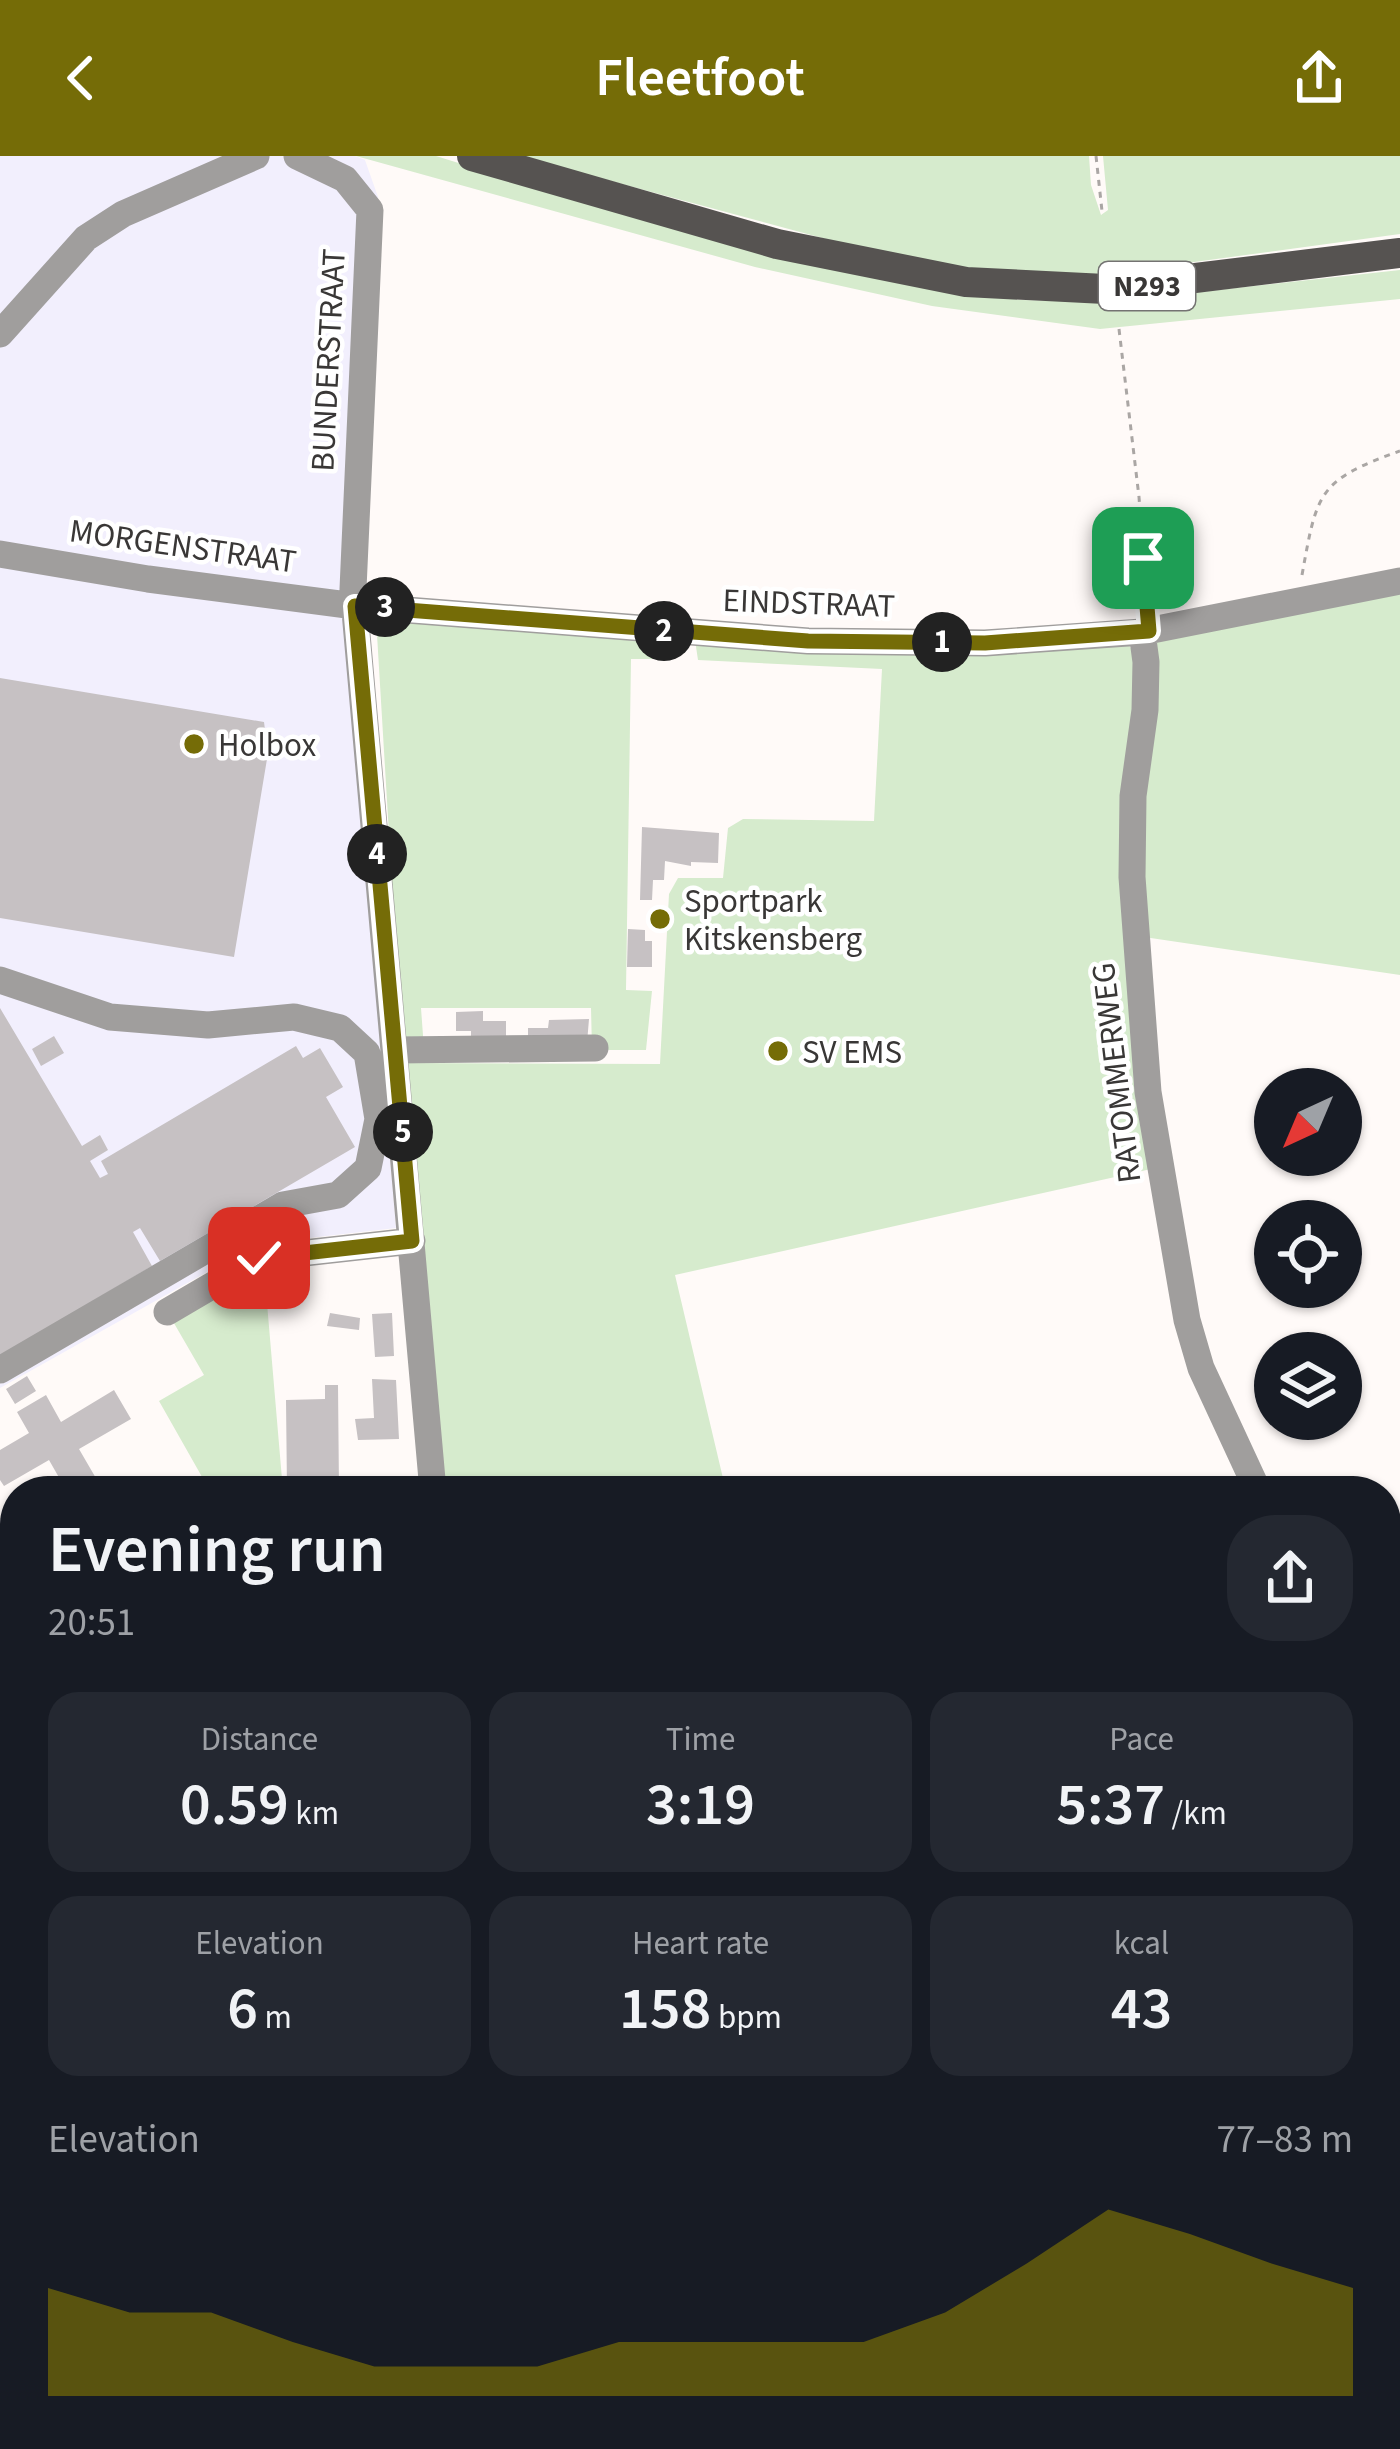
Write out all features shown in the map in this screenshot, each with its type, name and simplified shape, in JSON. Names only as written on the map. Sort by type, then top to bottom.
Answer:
[{"type":"main road","name":"N293","points":[[472,156],[777,244],[966,283],[1105,289],[1400,253]]},
{"type":"street","points":[[0,334],[86,238],[123,214],[256,156]]},
{"type":"street","name":"BUNDERSTRAAT","points":[[297,156],[345,178],[370,210],[353,589],[432,1476]]},
{"type":"street","name":"MORGENSTRAAT","points":[[0,554],[355,606]]},
{"type":"street","name":"EINDSTRAAT","points":[[355,606],[808,641],[985,643],[1145,631],[1400,581]]},
{"type":"street","name":"RATOMMERWEG","points":[[1145,631],[1144,710],[1132,796],[1132,877],[1148,1092],[1187,1320],[1201,1368],[1251,1476]]},
{"type":"street","points":[[0,980],[110,1017],[208,1025],[295,1017],[340,1028],[367,1053],[377,1119],[368,1168],[338,1195],[284,1205],[0,1370]]},
{"type":"street","points":[[396,1050],[595,1048]]},
{"type":"street","points":[[167,1312],[259,1258],[412,1241]]},
{"type":"path","points":[[1096,156],[1102,211]]},
{"type":"path","points":[[1119,329],[1139,496],[1145,631]]},
{"type":"path","points":[[1299,601],[1311,523],[1322,494],[1345,473],[1400,451]]},
{"type":"shaded area","points":[[0,156],[355,156],[365,160],[378,197],[380,250],[345,627],[396,1228],[257,1244],[0,1388]]},
{"type":"green space","points":[[356,156],[436,156],[633,217],[932,289],[1022,300],[1110,302],[1400,270],[1400,299],[1100,329],[932,306],[755,267]]},
{"type":"green space","points":[[518,156],[1089,156],[1091,185],[1101,215],[1108,210],[1103,156],[1400,156],[1400,234],[1106,274],[1028,275],[948,267],[863,249]]},
{"type":"green space","points":[[1400,585],[1400,975],[1144,937],[1141,810],[1157,641]]},
{"type":"green space","points":[[376,618],[672,637],[672,659],[631,659],[626,990],[652,991],[646,1050],[592,1050],[591,1008],[421,1008],[424,1049],[402,1050]]},
{"type":"green space","points":[[695,640],[1126,641],[1134,653],[1151,1169],[675,1275],[722,1476],[438,1476],[403,1063],[660,1064],[669,894],[678,878],[723,878],[728,828],[743,819],[874,821],[882,669],[698,660]]},
{"type":"green space","points":[[264,1268],[282,1476],[202,1476],[159,1401],[204,1375],[171,1318]]},
{"type":"building","points":[[0,678],[264,722],[268,753],[234,957],[0,918]]},
{"type":"building","points":[[642,827],[719,833],[718,863],[691,862],[691,866],[665,861],[664,880],[653,880],[652,900],[640,900]]},
{"type":"building","points":[[628,929],[645,930],[645,941],[652,941],[652,967],[627,967]]},
{"type":"building","points":[[0,1008],[82,1146],[100,1135],[108,1150],[90,1161],[100,1178],[108,1174],[101,1161],[296,1046],[303,1058],[320,1048],[343,1087],[326,1097],[355,1147],[160,1261],[140,1228],[133,1232],[152,1266],[0,1356]]},
{"type":"building","points":[[483,1011],[483,1021],[506,1021],[506,1044],[471,1044],[471,1031],[456,1031],[456,1012]]},
{"type":"building","points":[[589,1019],[587,1043],[528,1043],[528,1028],[548,1028],[549,1020]]},
{"type":"building","points":[[54,1036],[64,1053],[41,1066],[32,1049]]},
{"type":"building","points":[[330,1313],[360,1318],[359,1330],[327,1326]]},
{"type":"building","points":[[392,1313],[394,1356],[375,1357],[372,1314]]},
{"type":"building","points":[[27,1376],[36,1391],[15,1404],[6,1389]]},
{"type":"building","points":[[372,1379],[396,1380],[399,1439],[358,1440],[355,1419],[374,1418]]},
{"type":"building","points":[[325,1385],[338,1385],[339,1476],[287,1476],[286,1400],[325,1399]]},
{"type":"building","points":[[114,1390],[131,1419],[79,1449],[95,1476],[58,1476],[49,1460],[21,1476],[0,1476],[0,1450],[29,1433],[17,1412],[46,1395],[61,1422]]},
{"type":"place","name":"Holbox","points":[[194,744]]},
{"type":"place","name":"Sportpark Kitskensberg","points":[[660,919]]},
{"type":"place","name":"SV EMS","points":[[778,1051]]},
{"type":"route","points":[[259,1258],[412,1241],[355,606],[714,636],[985,643],[1149,631],[1143,558]]}]
